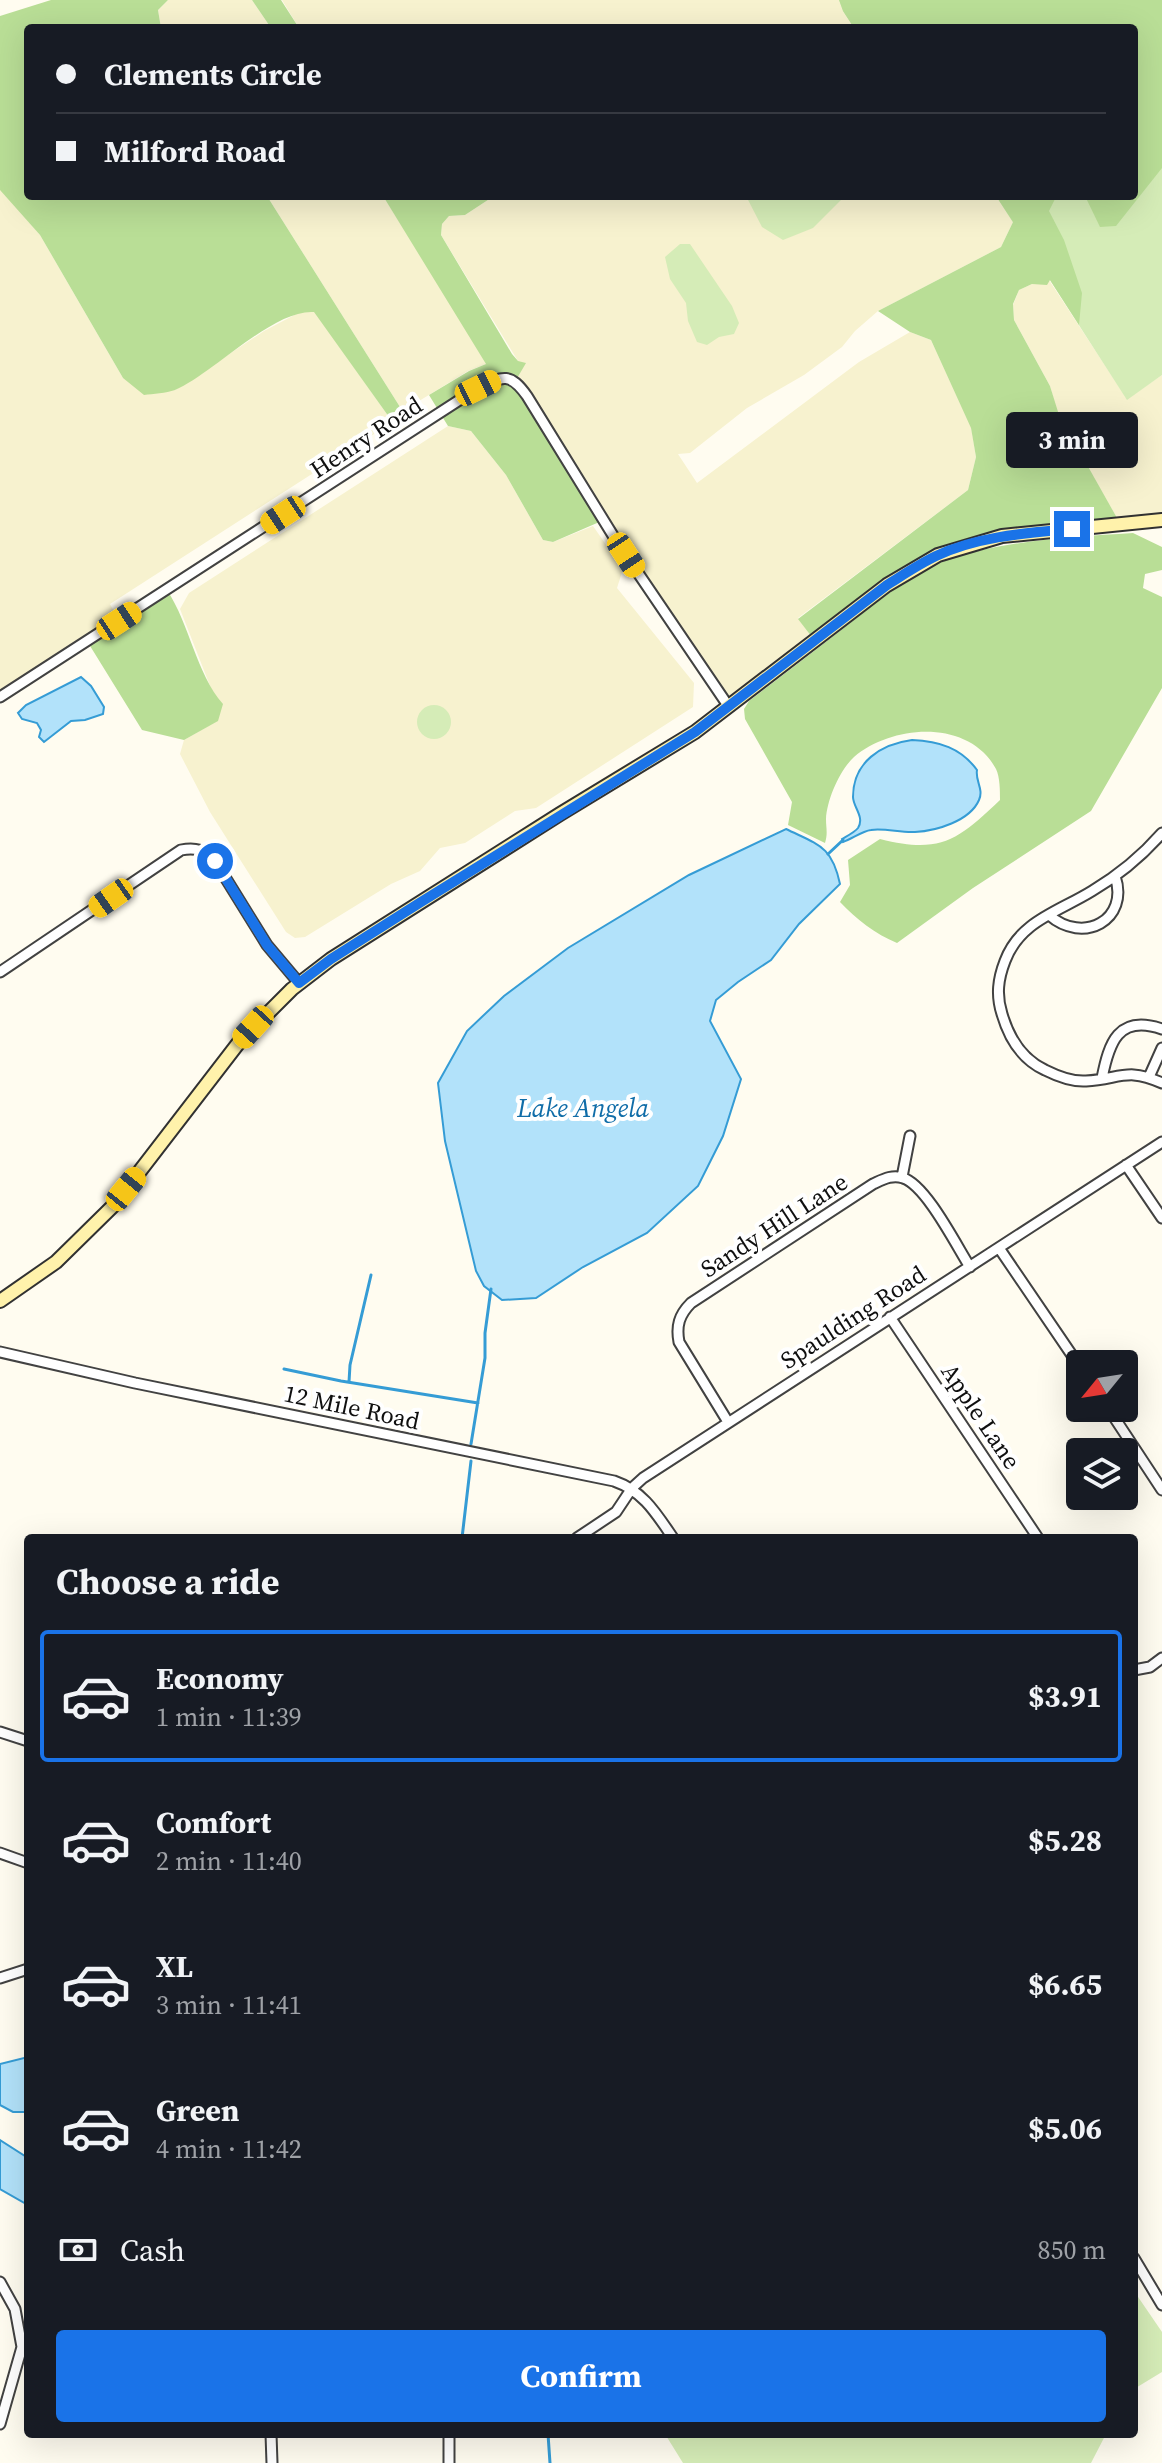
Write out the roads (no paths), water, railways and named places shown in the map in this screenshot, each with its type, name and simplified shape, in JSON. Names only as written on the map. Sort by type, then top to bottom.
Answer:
[{"type":"street","name":"Henry Road","points":[[0,697],[478,388],[502,378],[516,380],[617,542],[729,707]]},
{"type":"street","points":[[0,1301],[56,1262],[104,1215],[240,1041],[299,983],[331,959],[695,732],[887,585],[938,555],[1002,536],[1162,520]]},
{"type":"street","points":[[1162,833],[1140,858],[1115,876],[1031,924],[1011,945],[999,977],[998,1001],[1006,1030],[1018,1050],[1040,1068],[1077,1081],[1128,1073],[1162,1083]]},
{"type":"street","points":[[0,972],[181,850],[196,848],[215,861],[267,945],[299,983]]},
{"type":"street","points":[[1049,915],[1061,925],[1081,930],[1097,925],[1105,920],[1115,903],[1118,885],[1115,876]]},
{"type":"street","points":[[1102,1078],[1108,1048],[1119,1033],[1144,1025],[1162,1029]]},
{"type":"street","points":[[1149,1077],[1162,1048]]},
{"type":"street","points":[[910,1136],[902,1177],[925,1198],[970,1267]]},
{"type":"street","name":"Spaulding Road","points":[[583,1534],[616,1512],[643,1478],[1162,1142]]},
{"type":"street","points":[[1126,1165],[1162,1218]]},
{"type":"street","name":"Sandy Hill Lane","points":[[728,1422],[679,1342],[677,1329],[683,1311],[873,1184],[894,1176],[902,1177]]},
{"type":"street","points":[[999,1248],[1068,1350]]},
{"type":"street","name":"Apple Lane","points":[[890,1317],[1035,1534]]},
{"type":"street","name":"12 Mile Road","points":[[0,1352],[148,1386],[614,1481],[632,1488]]},
{"type":"street","points":[[1117,1422],[1162,1490]]},
{"type":"street","points":[[632,1488],[647,1500],[670,1534]]},
{"type":"street","points":[[1138,1669],[1150,1667],[1162,1658]]},
{"type":"street","points":[[0,1732],[24,1740]]},
{"type":"street","points":[[0,1853],[24,1862]]},
{"type":"street","points":[[0,1978],[24,1970]]},
{"type":"street","points":[[1138,2265],[1162,2305]]},
{"type":"street","points":[[0,2282],[15,2309],[22,2347],[0,2424]]},
{"type":"street","points":[[271,2438],[272,2463]]},
{"type":"street","points":[[449,2438],[449,2463]]},
{"type":"water","points":[[81,677],[91,686],[104,707],[103,714],[71,721],[44,742],[39,737],[41,730],[37,723],[22,719],[18,713],[26,705]]},
{"type":"water","points":[[912,740],[949,747],[971,762],[977,770],[981,792],[975,807],[952,824],[933,830],[871,830],[843,842],[842,839],[860,824],[853,797],[854,785],[863,765],[880,751]]},
{"type":"water","name":"Lake Angela","points":[[786,829],[828,854],[840,884],[799,924],[771,960],[716,1000],[710,1021],[741,1079],[723,1136],[698,1186],[647,1233],[583,1267],[536,1298],[502,1300],[484,1286],[476,1271],[445,1141],[438,1083],[467,1031],[504,996],[568,948],[689,875]]},
{"type":"water","points":[[24,2058],[24,2112],[13,2112],[0,2105],[0,2064]]},
{"type":"water","points":[[0,2140],[24,2155],[24,2203],[0,2189]]},
{"type":"waterway","points":[[828,854],[843,840]]},
{"type":"waterway","points":[[349,1382],[350,1365],[371,1275]]},
{"type":"waterway","points":[[471,1444],[485,1358],[491,1289]]},
{"type":"waterway","points":[[284,1369],[478,1403]]},
{"type":"waterway","points":[[462,1534],[471,1461]]},
{"type":"waterway","points":[[548,2438],[550,2463]]}]
